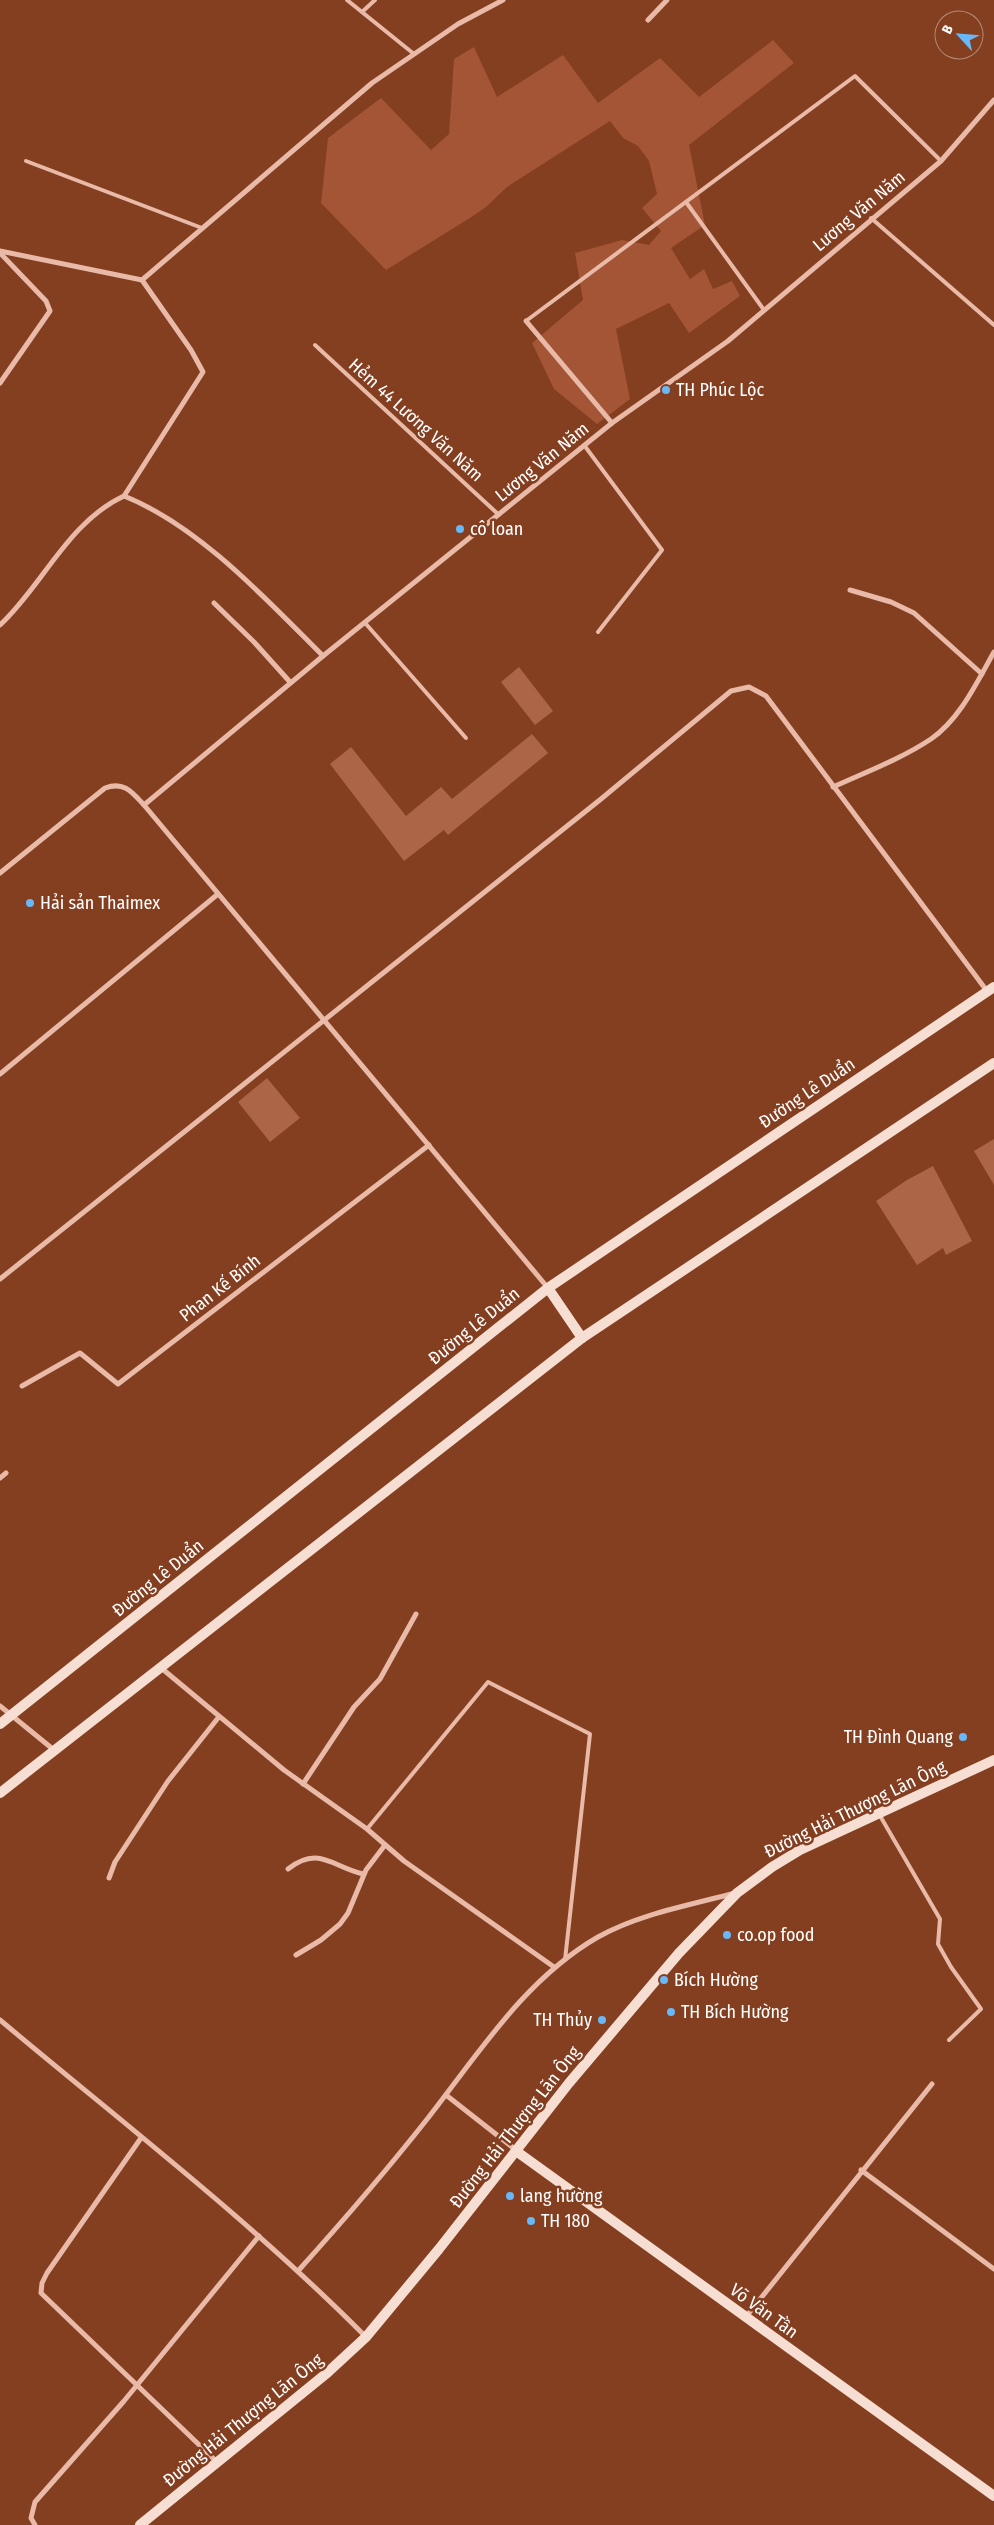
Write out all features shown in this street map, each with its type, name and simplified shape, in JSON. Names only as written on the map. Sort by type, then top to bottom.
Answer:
[{"type":"main road","name":"Đường Lê Duẩn","points":[[0,1724],[548,1288],[991,989]]},
{"type":"main road","points":[[0,1793],[582,1338],[994,1063]]},
{"type":"main road","points":[[548,1288],[582,1338]]},
{"type":"main road","name":"Đường Hải Thượng Lãn Ông","points":[[140,2525],[327,2373],[366,2337],[679,1952],[737,1893],[772,1867],[800,1850],[994,1760]]},
{"type":"main road","name":"Võ Văn Tần","points":[[516,2151],[994,2496]]},
{"type":"street","points":[[142,280],[372,83],[458,24],[503,0]]},
{"type":"street","points":[[648,20],[667,0]]},
{"type":"street","name":"Lương Văn Năm","points":[[144,805],[290,682],[366,624],[584,445],[728,341],[871,218],[941,161],[994,100]]},
{"type":"street","points":[[0,252],[142,280],[191,350],[202,372],[124,496],[104,505],[69,541],[0,626]]},
{"type":"street","points":[[0,252],[46,301],[50,311],[0,383]]},
{"type":"street","points":[[526,321],[612,423]]},
{"type":"street","points":[[124,496],[151,507],[236,570],[323,656]]},
{"type":"street","points":[[850,590],[891,602],[914,613],[982,674]]},
{"type":"street","points":[[214,603],[254,642],[290,682]]},
{"type":"street","points":[[833,787],[904,755],[932,738],[958,713],[994,652]]},
{"type":"street","points":[[0,1279],[601,799],[731,691],[749,687],[766,696],[833,787],[991,989]]},
{"type":"street","points":[[0,873],[106,788],[114,785],[124,786],[144,805],[548,1288]]},
{"type":"street","points":[[0,1074],[218,894]]},
{"type":"street","name":"Phan Kế Bính","points":[[22,1386],[80,1353],[118,1384],[429,1145]]},
{"type":"street","points":[[0,1478],[6,1473]]},
{"type":"street","points":[[303,1784],[354,1707],[380,1679],[416,1614]]},
{"type":"street","points":[[160,1667],[218,1718],[303,1784],[554,1967]]},
{"type":"street","points":[[0,1706],[54,1750]]},
{"type":"street","points":[[109,1878],[115,1862],[168,1780],[218,1718]]},
{"type":"street","points":[[296,1954],[321,1940],[340,1924],[348,1913],[363,1874],[385,1845]]},
{"type":"street","points":[[288,1869],[311,1857],[327,1859],[351,1871],[363,1874]]},
{"type":"street","points":[[298,2270],[368,2192],[512,2011],[554,1967],[613,1929],[664,1912],[737,1893]]},
{"type":"street","points":[[0,2020],[259,2236],[298,2270],[366,2337]]},
{"type":"street","points":[[745,2318],[861,2170],[932,2084]]},
{"type":"street","points":[[446,2095],[516,2151]]},
{"type":"street","points":[[141,2138],[47,2273],[42,2283],[42,2293],[218,2462]]},
{"type":"street","points":[[861,2170],[994,2269]]},
{"type":"street","points":[[35,2525],[31,2518],[36,2502],[137,2385],[259,2236]]},
{"type":"lane","points":[[347,0],[414,54]]},
{"type":"lane","points":[[362,12],[375,0]]},
{"type":"lane","points":[[526,321],[855,76],[941,161]]},
{"type":"lane","points":[[26,161],[202,228]]},
{"type":"lane","points":[[686,202],[764,310]]},
{"type":"lane","points":[[871,218],[994,325]]},
{"type":"lane","name":"Hẻm 44 Lương Văn Năm","points":[[315,345],[499,514]]},
{"type":"lane","points":[[584,445],[662,550],[598,632]]},
{"type":"lane","points":[[366,624],[466,738]]},
{"type":"lane","points":[[366,1829],[488,1682],[590,1734],[565,1960]]},
{"type":"lane","points":[[878,1814],[940,1918],[938,1944],[951,1967],[982,2009],[949,2040]]},
{"type":"shaded area","points":[[773,40],[794,63],[689,145],[705,225],[671,248],[690,279],[704,269],[713,289],[732,281],[740,296],[689,333],[669,303],[616,329],[630,399],[597,424],[554,389],[532,343],[583,300],[575,253],[622,240],[649,245],[661,231],[642,208],[657,194],[649,161],[638,146],[623,138],[610,121],[507,187],[486,207],[470,218],[386,270],[321,203],[328,138],[381,98],[431,150],[449,134],[454,59],[474,47],[497,97],[563,55],[598,103],[660,58],[699,97]]},
{"type":"building","points":[[519,667],[553,711],[535,725],[501,682]]},
{"type":"building","points":[[532,734],[548,753],[448,835],[444,830],[404,861],[330,764],[351,747],[406,816],[441,787],[452,799]]},
{"type":"building","points":[[267,1078],[300,1118],[270,1142],[238,1102]]},
{"type":"building","points":[[994,1139],[994,1185],[974,1151]]},
{"type":"building","points":[[933,1166],[972,1241],[946,1255],[943,1248],[917,1265],[876,1201],[907,1180]]},
{"type":"place","name":"TH Phúc Lộc","points":[[666,390]]},
{"type":"place","name":"cô loan","points":[[460,529]]},
{"type":"place","name":"Hải sản Thaimex","points":[[30,903]]},
{"type":"place","name":"TH Đình Quang","points":[[963,1737]]},
{"type":"place","name":"co.op food","points":[[727,1935]]},
{"type":"place","name":"Bích Hường","points":[[664,1980]]},
{"type":"place","name":"TH Bích Hường","points":[[671,2012]]},
{"type":"place","name":"TH Thủy","points":[[602,2020]]},
{"type":"place","name":"lang hường","points":[[510,2196]]},
{"type":"place","name":"TH 180","points":[[531,2221]]}]
